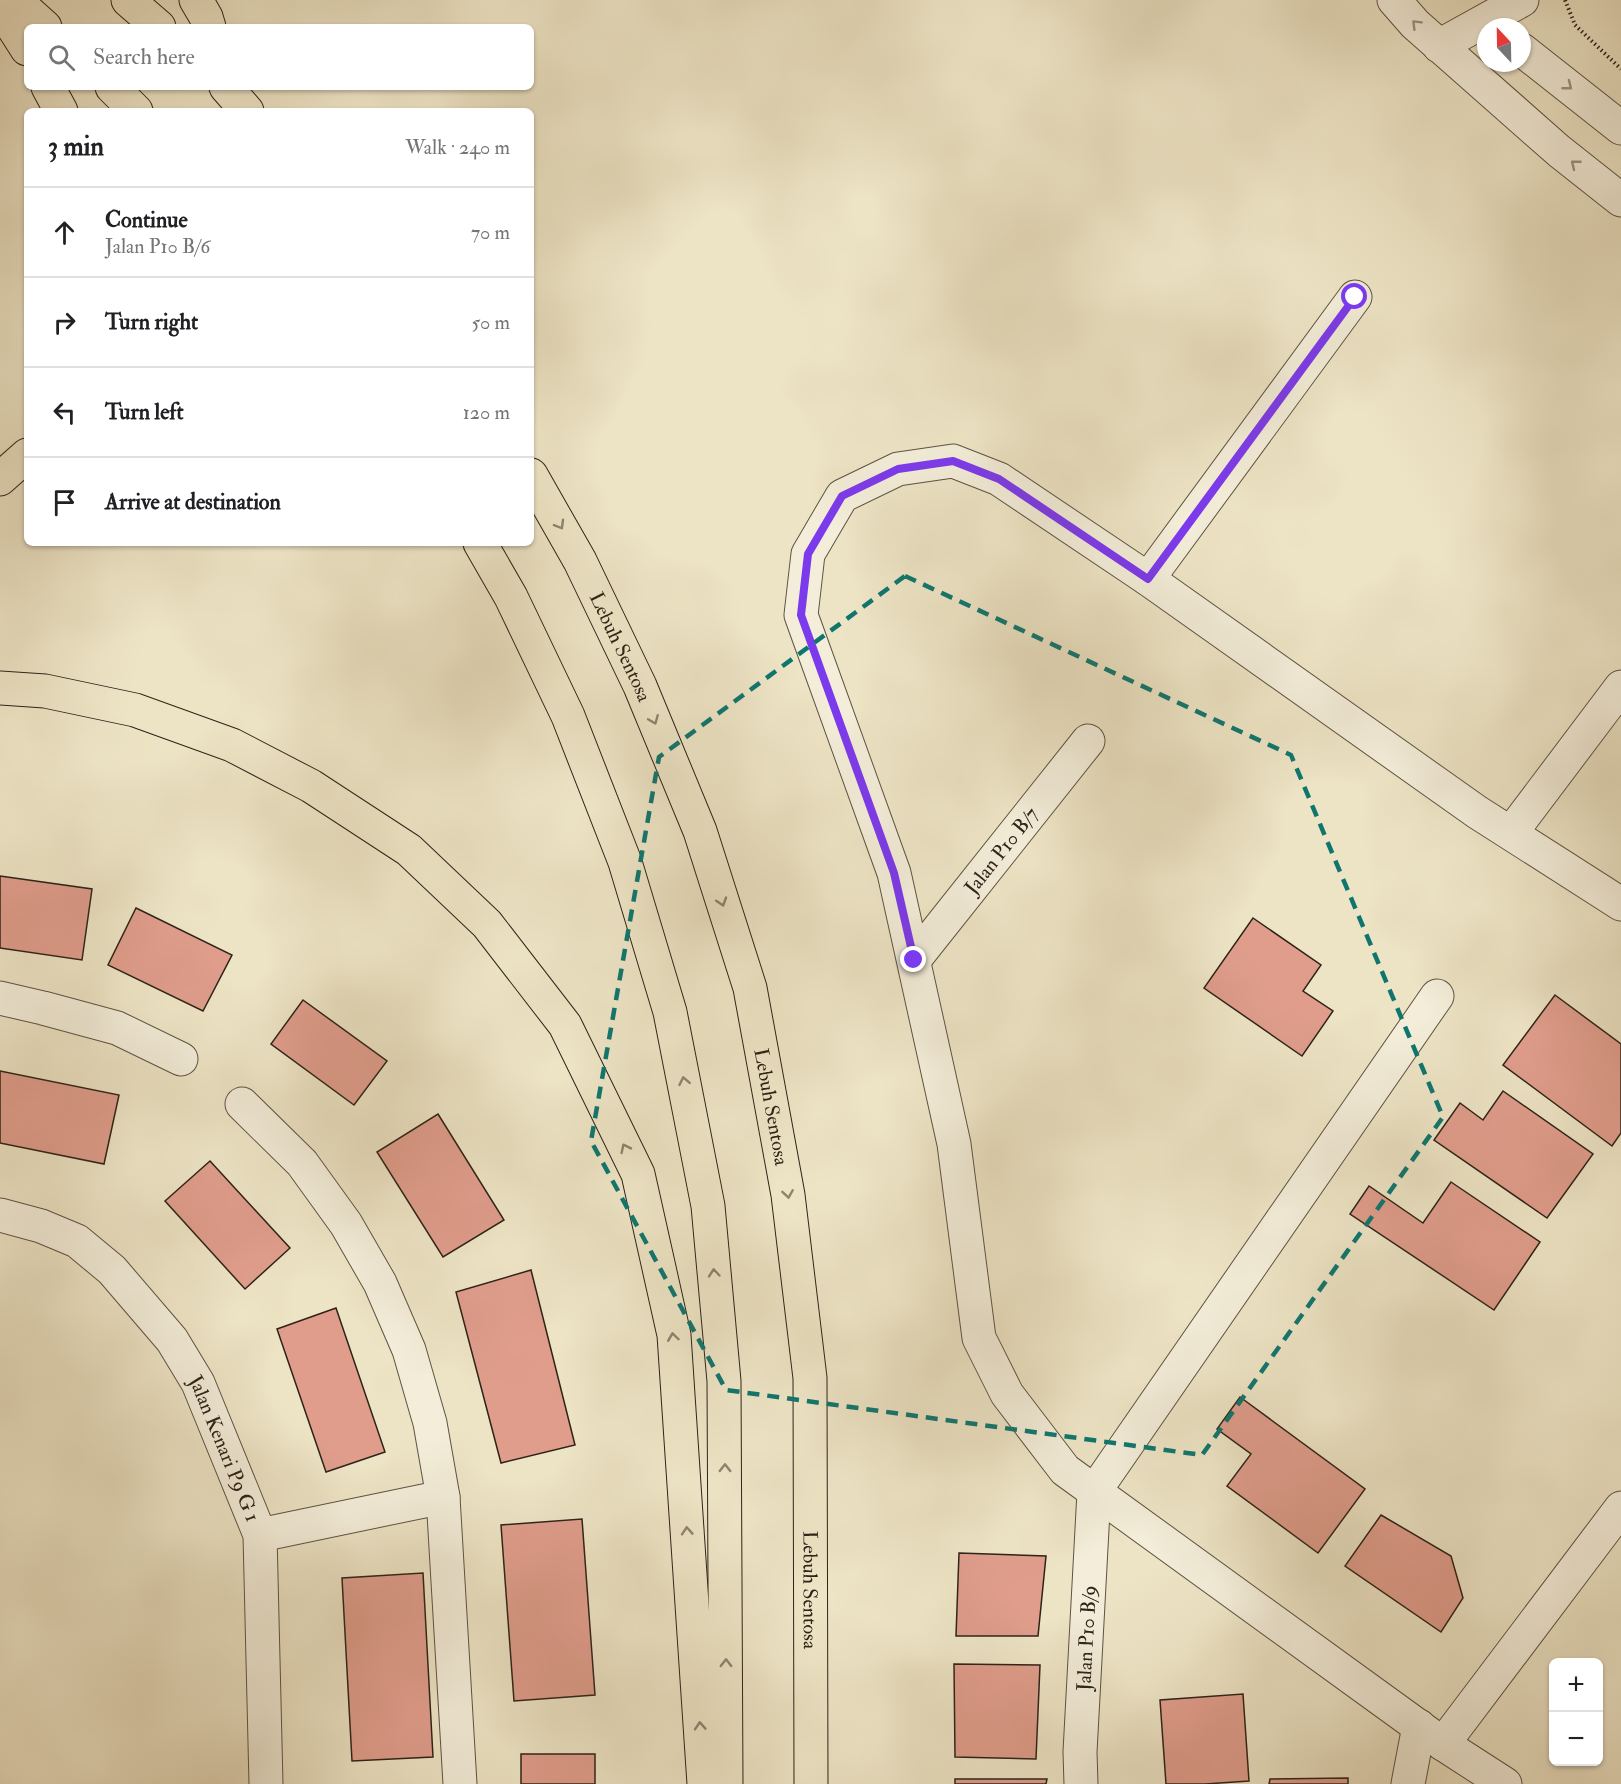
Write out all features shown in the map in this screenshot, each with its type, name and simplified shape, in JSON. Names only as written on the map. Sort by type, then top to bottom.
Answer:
[{"type":"main road","points":[[15,0],[42,24]]},
{"type":"main road","points":[[128,0],[156,24]]},
{"type":"main road","points":[[196,0],[208,24]]},
{"type":"main road","points":[[0,7],[24,44]]},
{"type":"main road","points":[[50,90],[59,108]]},
{"type":"main road","points":[[115,90],[133,108]]},
{"type":"main road","points":[[229,90],[244,108]]},
{"type":"main road","points":[[0,479],[24,458]]},
{"type":"main road","name":"Lebuh Sentosa","points":[[534,479],[580,561],[640,686],[700,831],[750,988],[788,1195],[810,1378],[811,1784]]},
{"type":"main road","points":[[482,546],[511,597],[568,716],[625,861],[670,1012],[708,1206],[724,1381],[726,1784]]},
{"type":"main road","points":[[0,688],[45,691],[135,710],[232,744],[311,786],[409,850],[487,924],[566,1025],[638,1174],[674,1335],[704,1784]]},
{"type":"street","points":[[1394,0],[1439,46],[1559,151],[1621,200]]},
{"type":"street","points":[[1439,46],[1481,16],[1522,0]]},
{"type":"street","points":[[1531,57],[1621,128]]},
{"type":"street","points":[[1148,579],[1355,297]]},
{"type":"street","points":[[1505,1784],[1431,1735],[1065,1470],[1007,1394],[979,1338],[954,1144],[894,873],[801,615],[808,554],[842,496],[898,469],[953,461],[999,479],[1148,579],[1477,812],[1617,893]]},
{"type":"street","points":[[1512,833],[1621,687]]},
{"type":"street","name":"Jalan P10 B/7","points":[[914,960],[1088,741]]},
{"type":"street","points":[[1094,1492],[1437,996]]},
{"type":"street","points":[[0,998],[117,1028],[181,1059]]},
{"type":"street","points":[[242,1104],[302,1163],[346,1224],[380,1283],[409,1350],[430,1423],[443,1497],[460,1784]]},
{"type":"street","name":"Jalan Kenari P9 G 1","points":[[0,1215],[41,1226],[77,1241],[112,1270],[172,1340],[198,1383],[260,1535],[266,1784]]},
{"type":"street","name":"Jalan P10 B/9","points":[[1081,1784],[1080,1752],[1094,1492]]},
{"type":"street","points":[[260,1535],[443,1497]]},
{"type":"street","points":[[1408,1784],[1431,1735],[1621,1508]]},
{"type":"path","points":[[1565,0],[1575,25],[1621,69]]},
{"type":"highlighted area","points":[[905,576],[1291,755],[1443,1117],[1202,1455],[726,1390],[591,1141],[659,757]]},
{"type":"building","points":[[0,876],[92,889],[82,960],[0,948]]},
{"type":"building","points":[[136,908],[232,955],[203,1011],[108,965]]},
{"type":"building","points":[[1253,918],[1321,965],[1303,991],[1333,1011],[1302,1056],[1204,988]]},
{"type":"building","points":[[1555,995],[1621,1044],[1621,1133],[1612,1146],[1503,1065]]},
{"type":"building","points":[[303,1000],[387,1061],[354,1105],[271,1044]]},
{"type":"building","points":[[0,1071],[119,1095],[104,1164],[0,1143]]},
{"type":"building","points":[[1503,1091],[1593,1154],[1547,1218],[1434,1140],[1460,1103],[1483,1120]]},
{"type":"building","points":[[438,1114],[504,1220],[443,1257],[377,1152]]},
{"type":"building","points":[[210,1161],[290,1248],[245,1289],[165,1201]]},
{"type":"building","points":[[1451,1182],[1540,1242],[1494,1310],[1350,1214],[1369,1186],[1423,1223]]},
{"type":"building","points":[[531,1270],[575,1445],[501,1463],[456,1292]]},
{"type":"building","points":[[336,1308],[385,1452],[326,1472],[277,1329]]},
{"type":"building","points":[[1240,1397],[1365,1489],[1318,1553],[1227,1486],[1251,1454],[1217,1429]]},
{"type":"building","points":[[1381,1515],[1451,1556],[1463,1598],[1441,1632],[1345,1566]]},
{"type":"building","points":[[582,1519],[595,1695],[514,1701],[501,1525]]},
{"type":"building","points":[[959,1553],[1046,1556],[1038,1636],[956,1636]]},
{"type":"building","points":[[423,1573],[433,1757],[352,1761],[342,1578]]},
{"type":"building","points":[[954,1664],[1040,1665],[1036,1759],[955,1757]]},
{"type":"building","points":[[1243,1694],[1249,1781],[1166,1784],[1160,1700]]},
{"type":"building","points":[[521,1754],[595,1754],[595,1784],[521,1784]]},
{"type":"building","points":[[1348,1778],[1348,1784],[1269,1784],[1270,1779]]},
{"type":"building","points":[[955,1779],[1047,1779],[1046,1784],[955,1784]]},
{"type":"route","points":[[914,960],[894,873],[801,615],[808,554],[842,496],[898,469],[953,461],[999,479],[1148,579],[1355,297]]}]
